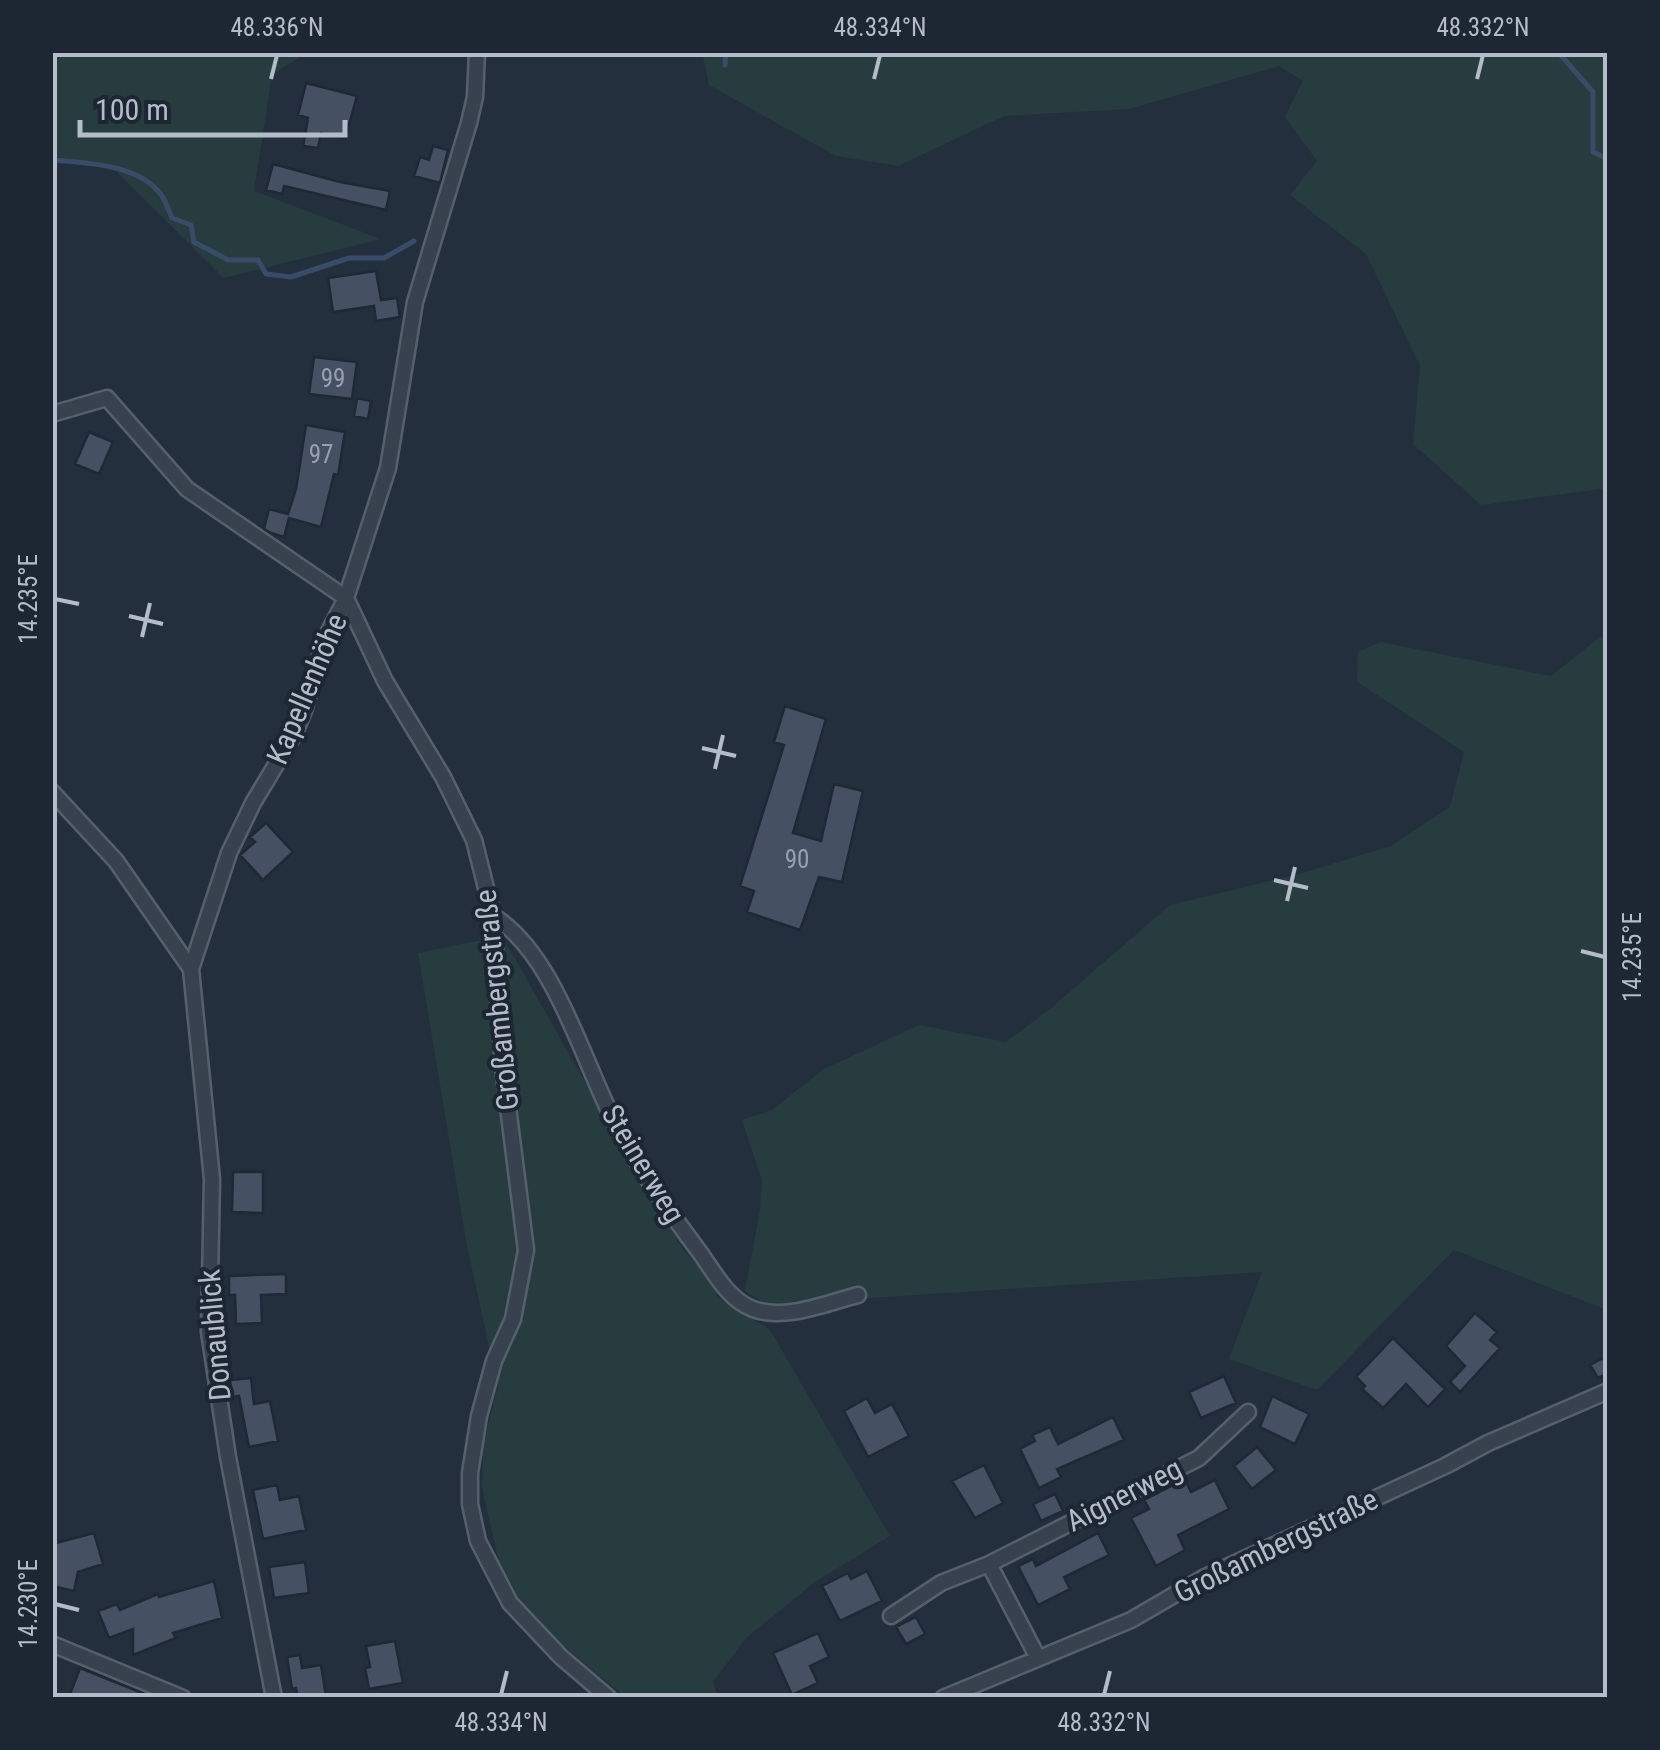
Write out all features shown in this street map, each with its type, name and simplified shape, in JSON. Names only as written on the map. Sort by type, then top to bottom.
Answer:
[{"type":"street","points":[[346,598],[388,468],[415,302],[469,124],[478,71],[477,52]]},
{"type":"street","name":"Kapellenhöhe","points":[[52,414],[107,398],[187,489],[346,598],[324,640],[294,733],[229,853],[191,969]]},
{"type":"street","name":"Großambergstraße","points":[[346,598],[385,682],[442,777],[474,840],[493,916],[503,1067],[526,1250],[513,1319],[494,1362],[478,1416],[470,1473],[470,1504],[478,1541],[510,1603],[561,1657],[609,1698]]},
{"type":"street","points":[[52,792],[116,860],[191,969]]},
{"type":"street","name":"Steinerweg","points":[[493,916],[507,925],[536,962],[558,1000],[613,1120],[669,1211],[728,1292],[751,1309],[778,1314],[858,1294]]},
{"type":"street","name":"Donaublick","points":[[191,969],[212,1179],[208,1332],[274,1698]]},
{"type":"street","name":"Großambergstraße","points":[[943,1698],[1131,1620],[1220,1570],[1608,1390]]},
{"type":"street","name":"Aignerweg","points":[[891,1616],[941,1583],[989,1564],[1199,1458],[1248,1412]]},
{"type":"street","points":[[989,1564],[1038,1658]]},
{"type":"street","points":[[52,1644],[184,1698]]},
{"type":"green space","points":[[53,52],[306,53],[272,75],[254,191],[381,239],[224,278],[109,164],[53,157]]},
{"type":"green space","points":[[705,53],[1607,53],[1607,488],[1481,505],[1413,444],[1420,366],[1366,254],[1290,195],[1317,161],[1285,117],[1303,81],[1279,66],[1129,109],[1004,116],[898,166],[836,156],[709,85]]},
{"type":"green space","points":[[1600,637],[1607,637],[1607,1310],[1454,1250],[1317,1390],[1229,1359],[1262,1272],[767,1305],[745,1291],[762,1180],[742,1120],[772,1110],[824,1069],[919,1025],[1006,1042],[1170,905],[1299,874],[1391,846],[1450,807],[1464,752],[1357,682],[1358,652],[1380,642],[1551,676]]},
{"type":"green space","points":[[502,936],[683,1249],[715,1287],[717,1296],[770,1330],[890,1536],[815,1582],[746,1638],[713,1682],[718,1697],[625,1697],[552,1636],[520,1603],[500,1567],[482,1487],[483,1445],[498,1387],[467,1246],[418,953]]},
{"type":"building","points":[[306,83],[357,96],[345,139],[321,133],[318,148],[303,146],[308,118],[298,115]]},
{"type":"building","points":[[433,146],[448,150],[440,183],[414,176],[420,157],[429,160]]},
{"type":"building","points":[[273,164],[390,191],[386,210],[284,186],[282,194],[266,190]]},
{"type":"building","points":[[376,271],[381,300],[397,298],[400,317],[376,321],[374,306],[333,312],[328,278]]},
{"type":"building","points":[[314,357],[357,362],[352,399],[309,394]]},
{"type":"building","points":[[357,398],[371,401],[368,419],[354,416]]},
{"type":"building","points":[[306,425],[345,432],[338,475],[334,474],[321,527],[289,518],[284,537],[264,529],[269,509],[288,514]]},
{"type":"building","points":[[89,432],[113,442],[99,474],[75,464]]},
{"type":"building","points":[[785,706],[826,719],[793,833],[821,841],[834,784],[863,791],[842,882],[819,877],[800,930],[747,912],[754,891],[740,886],[784,745],[774,742]]},
{"type":"building","points":[[266,823],[293,852],[263,880],[240,855],[255,842],[250,837]]},
{"type":"building","points":[[233,1172],[263,1172],[263,1213],[232,1212]]},
{"type":"building","points":[[286,1274],[286,1294],[261,1295],[262,1323],[236,1324],[235,1295],[229,1295],[229,1276]]},
{"type":"building","points":[[1475,1313],[1497,1332],[1490,1340],[1500,1348],[1460,1392],[1450,1382],[1465,1366],[1446,1346]]},
{"type":"building","points":[[1393,1338],[1445,1389],[1428,1407],[1406,1384],[1383,1408],[1362,1389],[1365,1386],[1356,1377]]},
{"type":"building","points":[[1603,1358],[1608,1373],[1598,1378],[1590,1365]]},
{"type":"building","points":[[1224,1376],[1236,1403],[1201,1418],[1189,1392]]},
{"type":"building","points":[[251,1378],[254,1404],[270,1401],[278,1441],[249,1447],[239,1396],[232,1397],[230,1380]]},
{"type":"building","points":[[1272,1396],[1309,1414],[1295,1444],[1260,1427]]},
{"type":"building","points":[[867,1398],[875,1413],[892,1404],[909,1436],[868,1457],[844,1411]]},
{"type":"building","points":[[1113,1417],[1124,1440],[1057,1469],[1061,1477],[1039,1488],[1020,1449],[1035,1441],[1032,1435],[1050,1427],[1058,1444]]},
{"type":"building","points":[[1257,1447],[1276,1470],[1252,1489],[1234,1466]]},
{"type":"building","points":[[984,1465],[1003,1503],[975,1518],[952,1481]]},
{"type":"building","points":[[1185,1479],[1191,1492],[1215,1480],[1229,1509],[1178,1535],[1185,1550],[1156,1566],[1131,1518],[1149,1509],[1144,1500]]},
{"type":"building","points":[[277,1485],[280,1500],[299,1496],[306,1530],[263,1539],[253,1490]]},
{"type":"building","points":[[1055,1494],[1063,1511],[1041,1521],[1033,1504]]},
{"type":"building","points":[[94,1533],[103,1564],[78,1572],[74,1591],[52,1586],[52,1544]]},
{"type":"building","points":[[1098,1533],[1109,1555],[1064,1577],[1070,1589],[1038,1605],[1018,1566],[1033,1559],[1036,1566]]},
{"type":"building","points":[[305,1562],[309,1593],[274,1598],[269,1567]]},
{"type":"building","points":[[867,1571],[882,1601],[840,1621],[822,1586],[848,1573],[851,1579]]},
{"type":"building","points":[[214,1581],[222,1618],[173,1633],[176,1638],[133,1655],[133,1629],[109,1638],[98,1611],[117,1604],[120,1610],[158,1594],[159,1597]]},
{"type":"building","points":[[916,1617],[925,1634],[906,1644],[896,1627]]},
{"type":"building","points":[[818,1633],[829,1657],[810,1666],[818,1683],[792,1695],[773,1653]]},
{"type":"building","points":[[395,1641],[403,1683],[369,1689],[366,1646]]},
{"type":"building","points":[[300,1655],[302,1668],[321,1665],[326,1696],[298,1698],[296,1688],[292,1689],[287,1657]]},
{"type":"building","points":[[80,1668],[152,1698],[79,1698],[70,1694]]},
{"type":"waterway","points":[[725,65],[726,52]]},
{"type":"waterway","points":[[1558,52],[1593,92],[1593,152],[1608,159]]},
{"type":"waterway","points":[[52,160],[112,167],[140,177],[162,196],[172,218],[191,225],[194,242],[228,260],[258,260],[266,274],[291,277],[349,258],[384,258],[414,241]]}]
